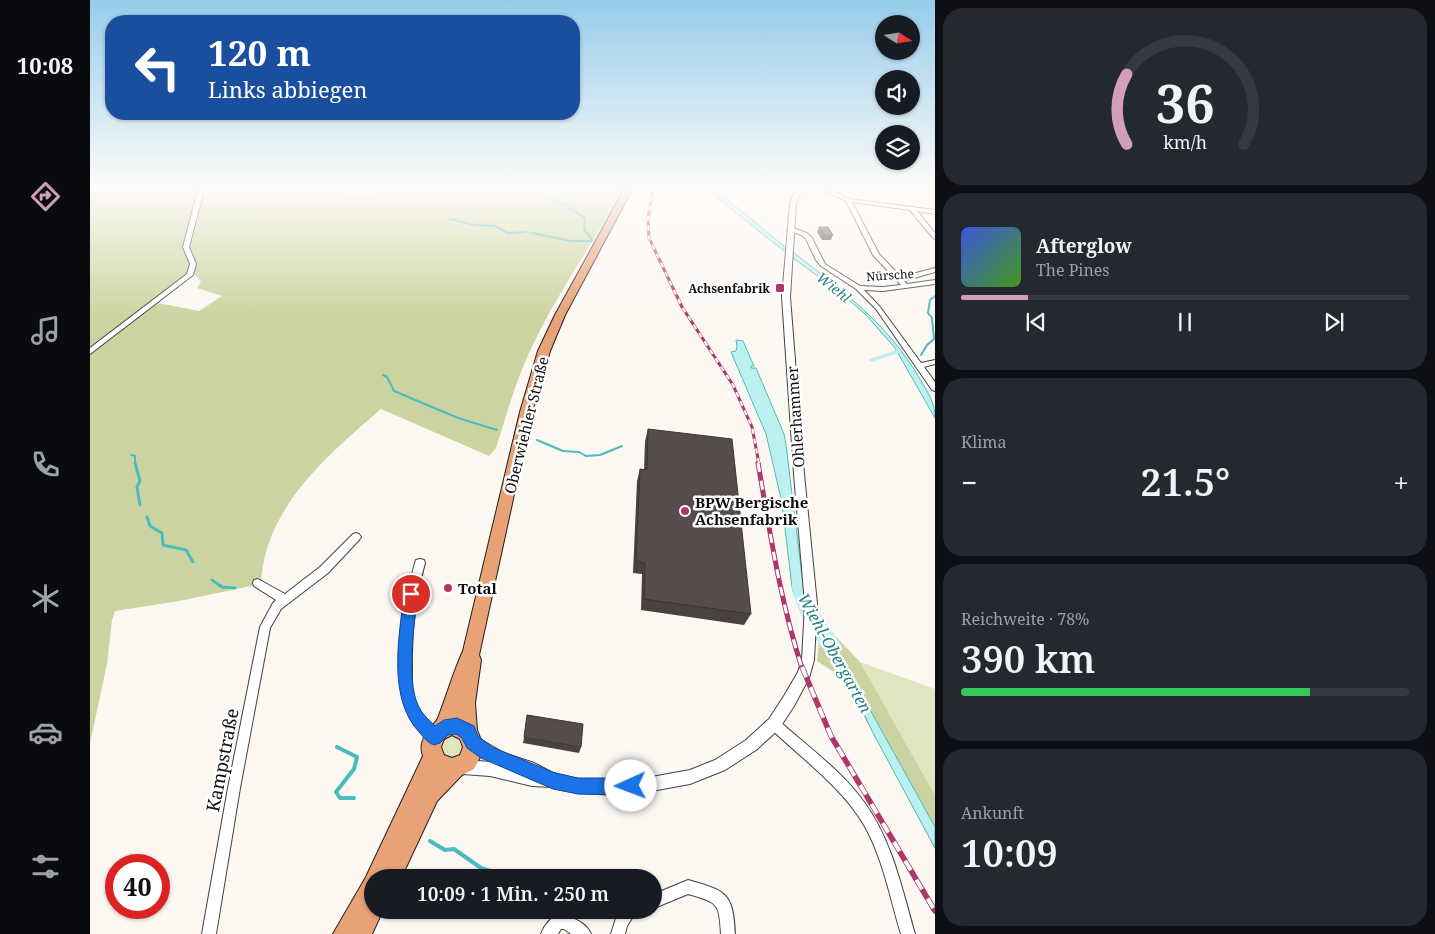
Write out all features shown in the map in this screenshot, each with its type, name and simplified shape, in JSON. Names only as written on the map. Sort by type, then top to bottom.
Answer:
[{"type":"main road","name":"Oberwiehler Straße","points":[[380,869],[437,741],[472,651],[526,412],[544,352],[554,329],[608,230]]},
{"type":"main road","name":"Oberwiehler Straße","points":[[470,737],[466,703],[472,671],[472,651]]},
{"type":"main road","points":[[393,869],[430,794],[469,759],[472,754],[470,737],[457,726],[437,741],[442,766],[457,768]]},
{"type":"main road","points":[[345,934],[364,900]]},
{"type":"main road","points":[[360,934],[368,919]]},
{"type":"street","points":[[90,352],[190,275],[193,270],[193,262],[186,247],[191,230]]},
{"type":"street","name":"Ohlerhammer","points":[[774,724],[804,674],[808,660],[812,604],[785,287],[790,230]]},
{"type":"street","name":"Nürsche","points":[[792,230],[801,232],[809,238],[819,261],[823,265],[858,288],[875,289],[935,282]]},
{"type":"street","points":[[863,230],[876,255],[906,286]]},
{"type":"street","points":[[899,280],[935,270]]},
{"type":"street","points":[[858,288],[888,321],[935,388]]},
{"type":"street","points":[[919,366],[935,362]]},
{"type":"street","name":"Kampstraße","points":[[209,934],[234,788],[265,627],[274,611],[285,600],[324,570],[356,536]]},
{"type":"street","points":[[420,563],[411,594],[406,639],[406,690],[410,706],[418,720],[437,741]]},
{"type":"street","points":[[258,584],[285,600]]},
{"type":"street","points":[[457,768],[478,767],[532,779],[553,780],[578,786],[617,788],[646,785],[690,777],[720,765],[751,745],[774,724],[843,787],[860,807],[876,837],[908,934]]},
{"type":"street","points":[[470,737],[500,759],[534,770],[553,780]]},
{"type":"street","points":[[662,898],[688,887],[718,897],[727,909],[728,934]]},
{"type":"street","points":[[618,934],[624,919]]},
{"type":"street","points":[[548,934],[558,922],[566,922],[584,934]]},
{"type":"green space","points":[[90,230],[599,230],[543,324],[517,381],[496,448],[489,456],[381,409],[340,445],[302,485],[286,507],[274,531],[265,557],[261,584],[179,601],[115,611],[112,620],[107,664],[90,743]],"holes":[[[194,274],[201,281],[197,288],[222,296],[199,311],[158,303]]]},
{"type":"green space","points":[[821,621],[860,662],[935,795],[935,849],[844,679],[817,661]]},
{"type":"green space","points":[[860,662],[935,689],[935,795]]},
{"type":"green space","points":[[452,734],[457,735],[463,741],[463,751],[457,757],[452,758],[447,757],[441,751],[440,746],[441,741],[447,735]]},
{"type":"water","points":[[757,230],[764,230],[784,246],[784,251]]},
{"type":"water","name":"Wiehl","points":[[793,252],[847,295],[894,342],[908,360],[928,393],[934,407],[935,418],[895,348],[866,315],[843,295],[793,258]]},
{"type":"water","points":[[736,340],[743,341],[754,366],[751,366],[751,368],[756,368],[784,434],[804,592],[804,610],[794,595],[792,587],[782,503],[766,434],[731,352],[736,351]]},
{"type":"water","points":[[821,621],[935,827],[935,848],[872,731],[850,684],[820,636]]},
{"type":"building","points":[[821,230],[830,230],[833,235],[824,235]]},
{"type":"building","name":"BPW Bergische Achsenfabrik","points":[[648,429],[732,439],[751,614],[644,599],[645,563],[636,561],[640,469],[647,470]]},
{"type":"building","points":[[527,715],[583,724],[581,747],[524,737]]},
{"type":"waterway","points":[[502,230],[508,233],[526,232]]},
{"type":"waterway","points":[[584,230],[592,240]]},
{"type":"waterway","points":[[532,233],[571,241],[592,241]]},
{"type":"waterway","points":[[921,355],[927,345],[934,339],[932,318],[928,313],[930,300],[935,296]]},
{"type":"waterway","points":[[872,360],[899,351]]},
{"type":"waterway","points":[[383,375],[387,377],[394,391],[458,418],[497,430]]},
{"type":"waterway","points":[[537,440],[563,451],[579,452],[586,456],[600,455],[622,446]]},
{"type":"waterway","points":[[131,455],[135,456],[135,463]]},
{"type":"waterway","points":[[135,463],[140,481],[137,487],[140,505]]},
{"type":"waterway","points":[[147,517],[150,526],[162,533],[163,545],[186,550],[193,562]]},
{"type":"waterway","points":[[212,580],[222,587],[235,588]]},
{"type":"waterway","name":"Wiehl-Obergarten","points":[[799,583],[807,609],[816,625],[832,646]]},
{"type":"waterway","points":[[337,747],[357,757],[354,769],[336,792],[340,798],[354,798]]},
{"type":"waterway","points":[[430,841],[445,850],[454,849],[484,869]]},
{"type":"railway","points":[[649,230],[649,238],[682,307],[733,385],[752,427],[759,464]]},
{"type":"railway","points":[[758,463],[771,541],[794,643],[802,668]]},
{"type":"railway","points":[[802,667],[831,736],[935,911]]},
{"type":"place","name":"Achsenfabrik","points":[[780,288]]},
{"type":"place","name":"BPW Bergische Achsenfabrik","points":[[685,511]]},
{"type":"place","name":"Total","points":[[448,588]]},
{"type":"route","points":[[411,594],[406,639],[406,690],[410,706],[418,720],[434,738],[444,728],[457,726],[468,732],[473,742],[487,752],[500,759],[534,770],[553,780],[578,786],[617,788],[631,786]]}]
